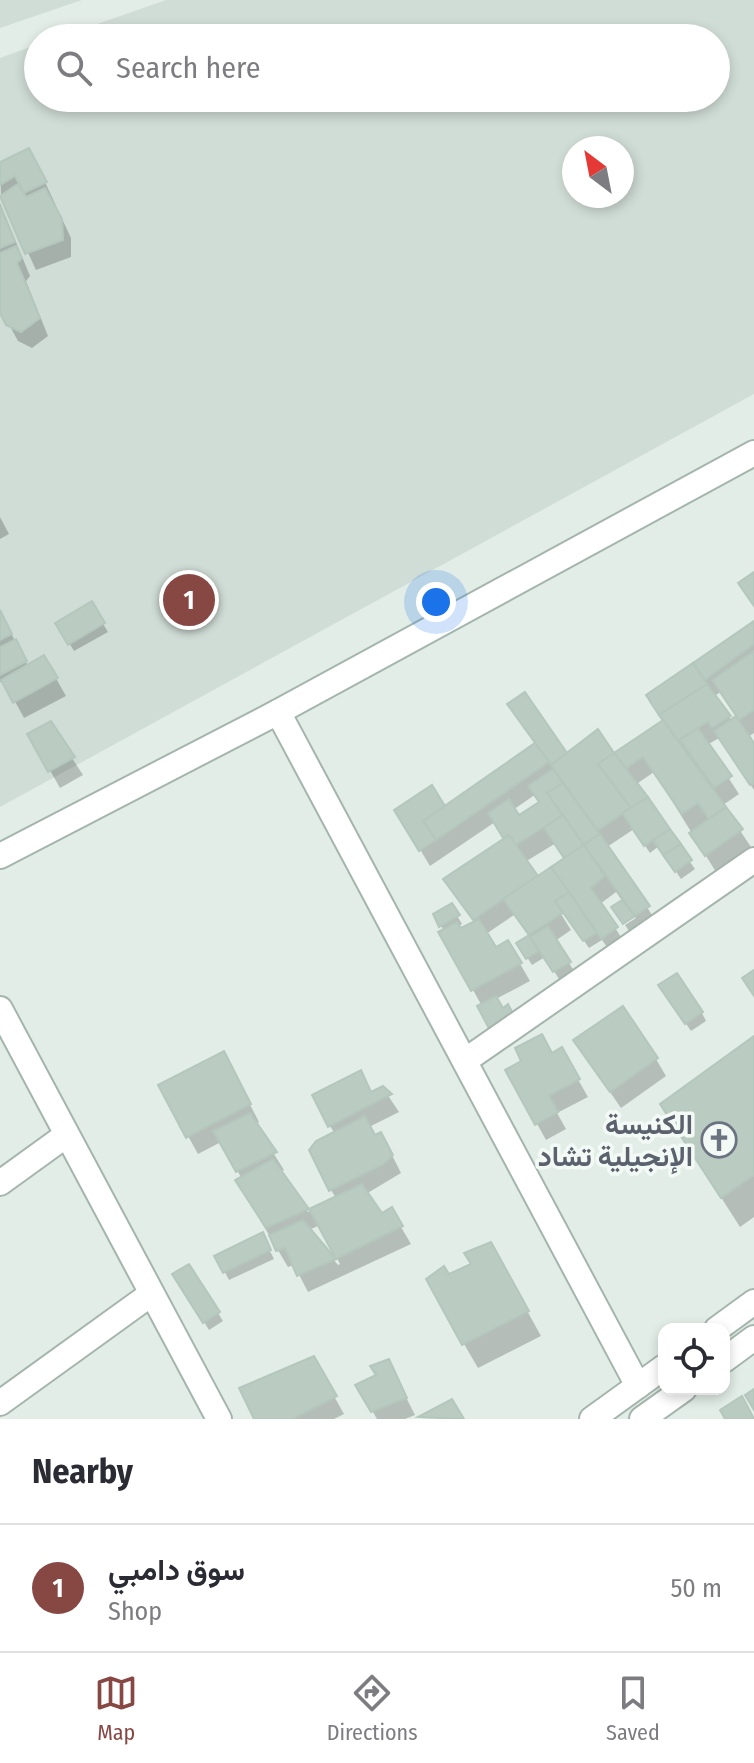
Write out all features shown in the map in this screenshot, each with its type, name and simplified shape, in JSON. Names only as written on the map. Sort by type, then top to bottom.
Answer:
[{"type":"street","points":[[0,856],[278,712],[754,453]]},
{"type":"street","points":[[278,712],[466,1060],[638,1386],[650,1417],[677,1395]]},
{"type":"street","points":[[466,1060],[754,860]]},
{"type":"street","points":[[0,1009],[65,1136],[219,1419]]},
{"type":"street","points":[[0,1183],[65,1136]]},
{"type":"street","points":[[0,1403],[151,1294]]},
{"type":"street","points":[[725,1323],[754,1302]]},
{"type":"street","points":[[730,1356],[754,1338]]},
{"type":"street","points":[[592,1419],[658,1371]]},
{"type":"shaded area","points":[[0,0],[82,0],[0,28]]},
{"type":"shaded area","points":[[166,0],[754,0],[754,394],[0,807],[0,58],[24,49],[24,112],[730,112],[730,24],[97,24]]},
{"type":"building","points":[[29,148],[47,182],[24,193],[15,176],[0,185],[0,162]]},
{"type":"building","points":[[18,184],[26,197],[45,188],[62,219],[63,240],[25,254],[0,196]]},
{"type":"building","points":[[0,206],[15,242],[0,248]]},
{"type":"building","points":[[16,246],[22,258],[17,263],[40,318],[21,332],[6,325],[0,313],[0,253]]},
{"type":"building","points":[[754,572],[754,606],[738,583]]},
{"type":"building","points":[[92,601],[105,623],[68,645],[55,623]]},
{"type":"building","points":[[0,610],[12,634],[0,640]]},
{"type":"building","points":[[754,621],[754,644],[705,680],[693,663]]},
{"type":"building","points":[[16,639],[27,661],[0,675],[0,647]]},
{"type":"building","points":[[754,651],[754,710],[739,720],[712,680]]},
{"type":"building","points":[[44,655],[58,678],[13,703],[1,680]]},
{"type":"building","points":[[693,663],[707,684],[659,715],[646,695]]},
{"type":"building","points":[[707,684],[731,716],[712,728],[708,722],[677,741],[659,715]]},
{"type":"building","points":[[525,692],[567,753],[551,765],[507,704]]},
{"type":"building","points":[[736,716],[754,743],[754,783],[750,785],[714,731]]},
{"type":"building","points":[[663,720],[726,807],[709,819],[698,803],[682,814],[643,757],[625,769],[614,753]]},
{"type":"building","points":[[51,721],[75,757],[48,772],[27,734]]},
{"type":"building","points":[[698,728],[732,776],[714,788],[680,740]]},
{"type":"building","points":[[598,729],[614,753],[598,764],[631,808],[597,831],[551,765]]},
{"type":"building","points":[[535,743],[549,762],[436,840],[423,821]]},
{"type":"building","points":[[614,753],[648,797],[631,808],[598,764]]},
{"type":"building","points":[[553,769],[563,783],[547,793],[563,815],[516,845],[509,835],[503,838],[488,813],[509,799],[519,815],[539,802],[528,786]]},
{"type":"building","points":[[563,783],[600,834],[584,845],[547,793]]},
{"type":"building","points":[[432,785],[445,806],[423,821],[436,840],[419,851],[394,810]]},
{"type":"building","points":[[648,797],[670,829],[644,846],[622,813]]},
{"type":"building","points":[[726,807],[743,829],[705,856],[689,833]]},
{"type":"building","points":[[563,815],[584,845],[564,858],[544,828]]},
{"type":"building","points":[[670,829],[681,844],[663,855],[653,840]]},
{"type":"building","points":[[600,834],[650,906],[635,916],[584,845]]},
{"type":"building","points":[[509,835],[538,876],[473,920],[443,879]]},
{"type":"building","points":[[681,844],[692,860],[675,872],[663,855]]},
{"type":"building","points":[[584,845],[605,876],[591,888],[618,927],[601,939],[551,867]]},
{"type":"building","points":[[551,867],[569,892],[555,901],[563,913],[529,935],[503,899]]},
{"type":"building","points":[[569,892],[597,933],[583,941],[555,901]]},
{"type":"building","points":[[622,900],[635,916],[623,924],[611,907]]},
{"type":"building","points":[[452,903],[460,915],[439,927],[433,914]]},
{"type":"building","points":[[479,919],[496,947],[508,940],[522,963],[471,991],[438,932],[457,922],[461,928]]},
{"type":"building","points":[[548,926],[571,962],[553,972],[530,937]]},
{"type":"building","points":[[529,935],[539,951],[526,959],[516,943]]},
{"type":"building","points":[[754,970],[754,996],[742,978]]},
{"type":"building","points":[[677,973],[703,1012],[685,1024],[658,985]]},
{"type":"building","points":[[496,996],[503,1008],[508,1004],[517,1021],[492,1034],[477,1006]]},
{"type":"building","points":[[623,1006],[658,1058],[610,1092],[573,1040]]},
{"type":"building","points":[[542,1034],[552,1053],[562,1047],[580,1079],[549,1096],[558,1112],[535,1125],[505,1070],[521,1061],[515,1048]]},
{"type":"building","name":"الكنيسة الإنجيلية تشاد","points":[[754,1036],[754,1175],[721,1198],[660,1104]]},
{"type":"building","points":[[224,1051],[251,1104],[186,1138],[158,1085]]},
{"type":"building","points":[[361,1070],[371,1092],[383,1086],[392,1094],[328,1127],[312,1095]]},
{"type":"building","points":[[250,1113],[277,1152],[236,1172],[213,1131]]},
{"type":"building","points":[[365,1116],[375,1135],[381,1132],[393,1155],[384,1164],[329,1191],[309,1150],[316,1141]]},
{"type":"building","points":[[273,1159],[309,1209],[266,1228],[235,1180]]},
{"type":"building","points":[[362,1184],[382,1213],[392,1207],[403,1226],[336,1259],[309,1209]]},
{"type":"building","points":[[303,1220],[336,1259],[297,1276],[285,1248],[276,1251],[269,1235]]},
{"type":"building","points":[[263,1232],[271,1250],[223,1273],[214,1256]]},
{"type":"building","points":[[491,1242],[529,1311],[462,1345],[426,1279],[444,1266],[449,1274],[471,1264],[464,1253]]},
{"type":"building","points":[[189,1264],[220,1312],[203,1323],[172,1274]]},
{"type":"building","points":[[314,1356],[337,1396],[293,1419],[254,1419],[239,1388]]},
{"type":"building","points":[[389,1359],[407,1398],[371,1412],[355,1385],[376,1375],[370,1366]]},
{"type":"building","points":[[754,1389],[754,1410],[745,1395]]},
{"type":"building","points":[[742,1396],[754,1419],[725,1419],[720,1410]]},
{"type":"building","points":[[452,1399],[464,1419],[418,1417]]},
{"type":"place","name":"سوق دامبي","points":[[189,600]]},
{"type":"place","name":"الكنيسة الإنجيلية تشاد","points":[[719,1140]]}]
